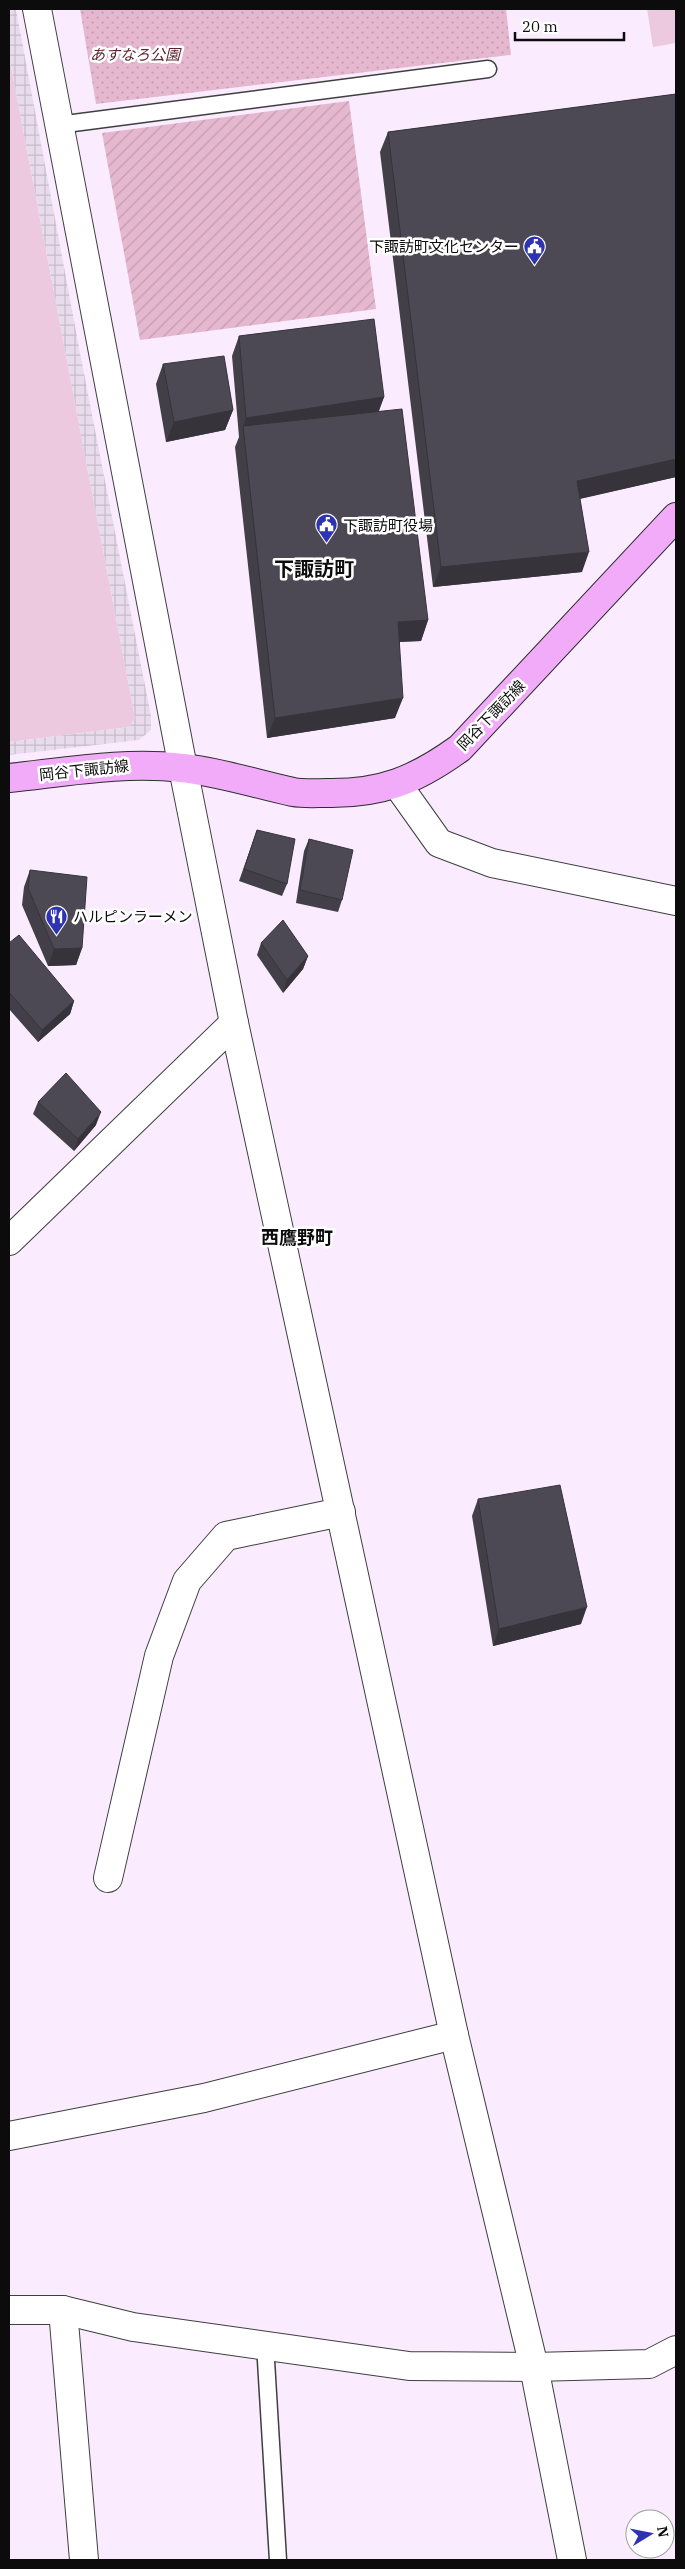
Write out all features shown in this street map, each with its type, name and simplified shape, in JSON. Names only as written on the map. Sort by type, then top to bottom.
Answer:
[{"type":"main road","name":"岡谷下諏訪線","points":[[9,778],[137,765],[183,768],[234,776],[294,792],[348,794],[373,791],[397,784],[430,770],[460,748],[676,517]]},
{"type":"street","points":[[37,9],[58,125],[234,1023],[342,1512],[454,2035],[534,2367],[572,2560]]},
{"type":"street","points":[[397,784],[439,843],[492,863],[676,901]]},
{"type":"street","points":[[9,1241],[234,1023]]},
{"type":"street","points":[[108,1878],[159,1656],[187,1581],[226,1536],[342,1512]]},
{"type":"street","points":[[9,2136],[204,2098],[454,2035]]},
{"type":"street","points":[[9,2310],[63,2310],[133,2327],[265,2344],[409,2366],[534,2367],[649,2364],[676,2350]]},
{"type":"street","points":[[63,2310],[84,2560]]},
{"type":"lane","points":[[58,125],[488,70]]},
{"type":"lane","points":[[265,2344],[278,2560]]},
{"type":"green space","name":"あすなろ公園","points":[[80,9],[506,9],[511,55],[96,104]]},
{"type":"green space","points":[[349,101],[376,309],[140,340],[102,133]]},
{"type":"shaded area","points":[[9,9],[16,9],[81,358],[151,716],[151,730],[139,740],[9,755],[9,742],[129,727],[135,718],[9,56]]},
{"type":"shaded area","points":[[647,9],[676,9],[676,43],[653,47]]},
{"type":"shaded area","points":[[9,56],[135,718],[129,727],[9,742]]},
{"type":"building","name":"下諏訪町文化センター","points":[[676,94],[676,459],[577,481],[589,552],[441,567],[388,132]]},
{"type":"building","points":[[374,319],[384,397],[246,418],[239,336]]},
{"type":"building","points":[[224,356],[233,410],[174,422],[163,364]]},
{"type":"building","name":"下諏訪町役場","points":[[402,409],[428,620],[398,622],[403,698],[275,718],[243,426]]},
{"type":"building","points":[[257,830],[295,839],[287,884],[244,869]]},
{"type":"building","points":[[309,839],[353,850],[342,900],[300,890]]},
{"type":"building","name":"ハルピンラーメン","points":[[30,870],[87,877],[82,948],[54,949],[28,888]]},
{"type":"building","points":[[283,920],[308,956],[287,980],[261,943]]},
{"type":"building","points":[[19,935],[74,1001],[42,1030],[9,992],[9,943]]},
{"type":"building","points":[[66,1073],[101,1112],[78,1139],[38,1102]]},
{"type":"building","points":[[560,1485],[587,1607],[499,1629],[478,1499]]},
{"type":"place","name":"下諏訪町文化センター","points":[[535,265]]},
{"type":"place","name":"下諏訪町役場","points":[[327,544]]},
{"type":"place","name":"ハルピンラーメン","points":[[57,935]]},
{"type":"district","name":"下諏訪町","points":[[314,568]]},
{"type":"district","name":"西鷹野町","points":[[297,1237]]}]
